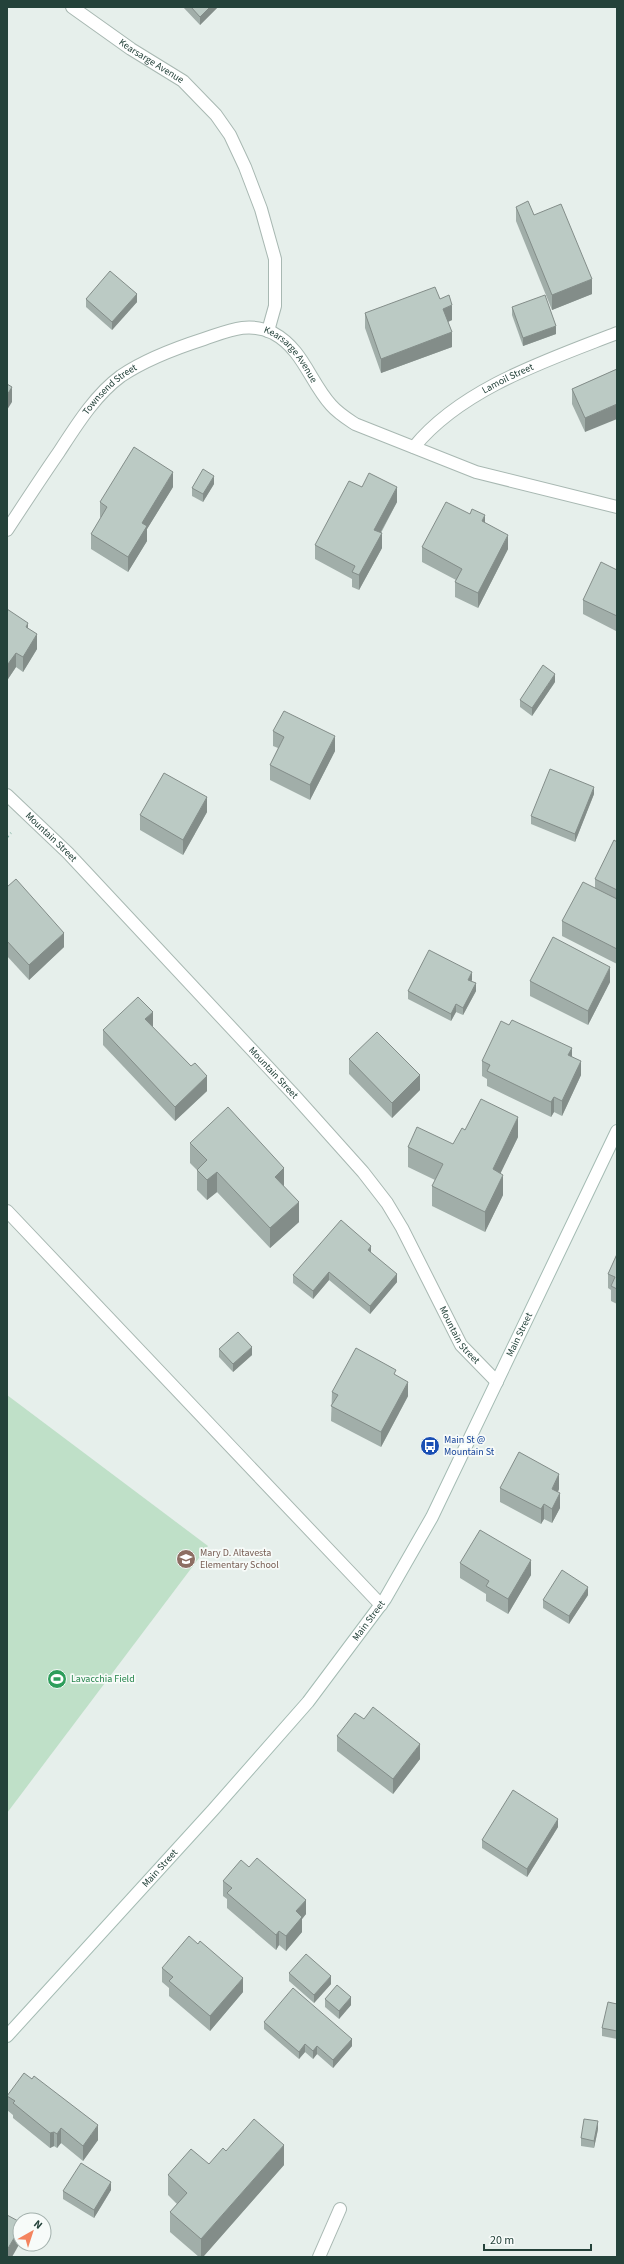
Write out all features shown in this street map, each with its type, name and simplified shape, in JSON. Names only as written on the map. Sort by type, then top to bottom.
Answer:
[{"type":"street","name":"Kearsarge Avenue","points":[[72,7],[131,49],[183,81],[216,115],[230,135],[245,167],[261,209],[275,259],[275,306],[268,331],[281,338],[295,351],[306,365],[320,390],[340,414],[355,424],[476,472],[617,507]]},
{"type":"street","name":"Townsend Street","points":[[7,530],[78,422],[118,378],[147,361],[229,329],[248,327],[268,331]]},
{"type":"street","name":"Lamoil Street","points":[[414,447],[432,427],[468,399],[500,382],[617,333]]},
{"type":"street","name":"Mountain Street","points":[[7,795],[73,858],[295,1096],[363,1172],[402,1228],[461,1345],[497,1382]]},
{"type":"street","name":"Main Street","points":[[7,2036],[213,1810],[308,1702],[381,1605],[432,1517],[617,1131]]},
{"type":"street","points":[[7,1211],[381,1605]]},
{"type":"street","points":[[318,2257],[340,2209]]},
{"type":"green space","name":"Lavacchia Field","points":[[7,1395],[208,1546],[7,1813]]},
{"type":"building","points":[[191,7],[210,7],[200,17]]},
{"type":"building","points":[[528,201],[534,215],[561,204],[592,279],[552,295],[516,207]]},
{"type":"building","points":[[110,271],[137,294],[112,322],[86,299]]},
{"type":"building","points":[[435,287],[440,299],[449,295],[452,305],[443,309],[452,332],[381,359],[365,313]]},
{"type":"building","points":[[545,295],[556,326],[523,338],[512,307]]},
{"type":"building","points":[[617,369],[617,404],[585,418],[572,389]]},
{"type":"building","points":[[7,384],[12,387],[7,395]]},
{"type":"building","points":[[134,447],[173,472],[142,523],[147,526],[128,557],[91,534],[107,507],[100,502]]},
{"type":"building","points":[[203,469],[214,476],[203,494],[192,488]]},
{"type":"building","points":[[369,473],[397,487],[374,530],[382,533],[359,575],[352,572],[355,566],[315,545],[349,481],[362,487]]},
{"type":"building","points":[[446,502],[470,514],[472,509],[485,515],[482,521],[508,535],[478,593],[455,582],[462,569],[422,547]]},
{"type":"building","points":[[601,562],[617,570],[617,616],[583,600]]},
{"type":"building","points":[[7,609],[28,623],[26,627],[37,634],[23,657],[16,653],[8,664],[7,663]]},
{"type":"building","points":[[543,665],[555,674],[532,708],[520,700]]},
{"type":"building","points":[[284,711],[335,736],[310,785],[270,765],[284,737],[273,731]]},
{"type":"building","points":[[550,769],[594,787],[575,834],[531,816]]},
{"type":"building","points":[[164,773],[207,797],[183,840],[140,815]]},
{"type":"building","points":[[614,840],[617,842],[617,890],[595,879]]},
{"type":"building","points":[[16,879],[64,933],[29,965],[7,941],[7,887]]},
{"type":"building","points":[[583,882],[617,899],[617,949],[562,921]]},
{"type":"building","points":[[553,937],[610,967],[588,1011],[530,981]]},
{"type":"building","points":[[429,950],[472,972],[468,980],[476,983],[463,1008],[456,1004],[451,1014],[408,991]]},
{"type":"building","points":[[138,997],[153,1012],[145,1019],[191,1066],[195,1063],[207,1076],[175,1107],[103,1030]]},
{"type":"building","points":[[512,1020],[572,1048],[568,1055],[581,1061],[562,1101],[554,1097],[551,1102],[487,1071],[490,1065],[482,1061],[501,1021],[509,1025]]},
{"type":"building","points":[[377,1032],[420,1075],[392,1103],[349,1059]]},
{"type":"building","points":[[481,1099],[518,1117],[493,1169],[503,1175],[485,1212],[432,1186],[443,1164],[408,1147],[417,1127],[453,1144],[462,1128],[465,1130]]},
{"type":"building","points":[[228,1107],[284,1168],[275,1177],[299,1202],[270,1228],[217,1172],[207,1180],[197,1170],[207,1160],[190,1143]]},
{"type":"building","points":[[341,1220],[371,1246],[368,1250],[397,1274],[370,1306],[329,1272],[313,1291],[293,1275]]},
{"type":"building","points":[[617,1254],[617,1289],[611,1286],[615,1277],[608,1274]]},
{"type":"building","points":[[238,1332],[252,1347],[233,1364],[219,1349]]},
{"type":"building","points":[[356,1348],[396,1370],[394,1374],[408,1382],[381,1432],[331,1406],[338,1395],[332,1392]]},
{"type":"building","points":[[519,1452],[559,1474],[552,1489],[560,1493],[552,1509],[544,1504],[541,1509],[500,1488]]},
{"type":"building","points":[[480,1530],[531,1560],[508,1599],[486,1586],[489,1581],[460,1563]]},
{"type":"building","points":[[562,1570],[588,1587],[569,1616],[543,1600]]},
{"type":"building","points":[[373,1707],[420,1744],[393,1779],[337,1736],[355,1713],[364,1719]]},
{"type":"building","points":[[513,1790],[558,1819],[527,1869],[482,1840]]},
{"type":"building","points":[[257,1858],[306,1900],[296,1911],[302,1917],[286,1936],[279,1931],[276,1935],[227,1893],[232,1888],[223,1881],[241,1860],[249,1867]]},
{"type":"building","points":[[189,1936],[198,1944],[200,1941],[243,1978],[210,2016],[169,1981],[173,1977],[162,1968]]},
{"type":"building","points":[[306,1954],[331,1976],[314,1995],[289,1973]]},
{"type":"building","points":[[337,1985],[351,1997],[339,2011],[325,1999]]},
{"type":"building","points":[[293,1988],[352,2039],[333,2060],[317,2046],[313,2051],[305,2044],[299,2052],[264,2022]]},
{"type":"building","points":[[608,2002],[617,2004],[617,2031],[602,2028]]},
{"type":"building","points":[[24,2073],[32,2079],[34,2076],[98,2125],[83,2146],[61,2128],[57,2134],[54,2132],[50,2133],[13,2103],[15,2101],[7,2096]]},
{"type":"building","points":[[254,2119],[284,2145],[201,2239],[170,2212],[187,2193],[168,2175],[191,2149],[209,2164],[223,2148],[226,2151]]},
{"type":"building","points":[[584,2119],[598,2121],[594,2141],[581,2138]]},
{"type":"building","points":[[81,2163],[111,2182],[94,2210],[63,2191]]},
{"type":"building","points":[[7,2215],[12,2218],[12,2242],[7,2250]]},
{"type":"place","name":"Main St @ Mountain St","points":[[430,1446]]},
{"type":"place","name":"Mary D. Altavesta Elementary School","points":[[186,1559]]},
{"type":"place","name":"Lavacchia Field","points":[[57,1679]]}]
